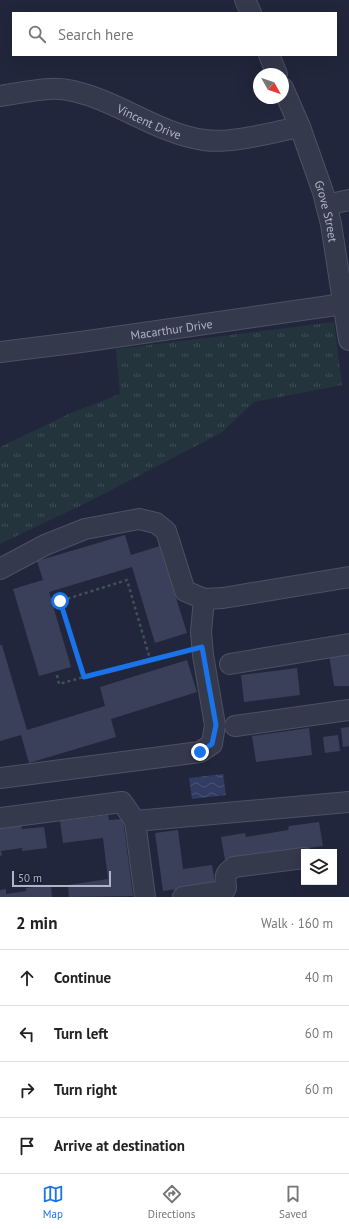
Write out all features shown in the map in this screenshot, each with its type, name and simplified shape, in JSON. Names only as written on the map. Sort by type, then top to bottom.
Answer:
[{"type":"street","points":[[246,0],[251,12]]},
{"type":"street","points":[[268,56],[274,68]]},
{"type":"street","name":"Vincent Drive","points":[[0,96],[59,89],[73,91],[112,104],[181,136],[205,140],[222,141],[261,135],[300,126]]},
{"type":"street","name":"Grove Street","points":[[289,101],[300,126],[323,192],[326,205],[342,244],[343,304],[349,340]]},
{"type":"street","points":[[326,205],[349,200]]},
{"type":"street","name":"Macarthur Drive","points":[[1,347],[81,342],[343,304]]},
{"type":"street","points":[[0,569],[45,545],[85,529],[139,520],[156,523],[166,531],[185,591],[204,599],[223,598],[349,577]]},
{"type":"street","points":[[0,778],[200,752],[212,744],[216,725],[202,647],[201,632],[204,599]]},
{"type":"street","points":[[230,664],[349,644]]},
{"type":"street","points":[[235,726],[349,710]]},
{"type":"street","points":[[0,818],[122,802],[135,821],[145,897]]},
{"type":"street","points":[[135,821],[349,802]]},
{"type":"street","points":[[183,897],[224,890],[226,888],[225,875],[227,871],[234,867],[301,858]]},
{"type":"path","points":[[84,677],[60,601],[127,580],[150,660]]},
{"type":"path","points":[[57,675],[59,684],[202,647]]},
{"type":"green space","points":[[334,322],[342,385],[254,402],[221,433],[88,502],[0,544],[0,447],[71,413],[120,394],[116,349]]},
{"type":"water","points":[[223,774],[226,795],[192,799],[189,778]]},
{"type":"building","points":[[125,535],[131,555],[160,546],[187,633],[155,643],[132,567],[49,592],[71,667],[39,676],[13,589],[43,580],[37,561]]},
{"type":"building","points":[[0,645],[2,645],[27,730],[105,706],[100,687],[187,660],[197,692],[111,719],[116,737],[29,763],[21,735],[0,741]]},
{"type":"building","points":[[349,653],[349,686],[334,686],[329,655]]},
{"type":"building","points":[[297,668],[300,695],[244,702],[241,675]]},
{"type":"building","points":[[349,727],[349,746],[343,747],[341,728]]},
{"type":"building","points":[[309,728],[312,755],[256,762],[252,736]]},
{"type":"building","points":[[338,735],[340,751],[325,753],[323,737]]},
{"type":"building","points":[[108,815],[109,820],[123,819],[133,896],[69,897],[68,885],[108,879],[103,838],[63,843],[60,821]]},
{"type":"building","points":[[319,822],[323,846],[225,860],[221,837],[245,833],[246,837],[288,830],[289,826]]},
{"type":"building","points":[[21,825],[22,829],[44,827],[47,848],[22,851],[22,848],[1,851],[2,855],[0,856],[0,828]]},
{"type":"building","points":[[178,830],[183,869],[212,865],[216,889],[177,895],[177,889],[163,891],[155,833]]},
{"type":"building","points":[[51,885],[52,897],[0,897],[0,890],[6,889],[6,894],[26,891],[26,888]]},
{"type":"route","points":[[60,601],[84,677],[202,647],[216,725],[212,744],[200,752]]}]
